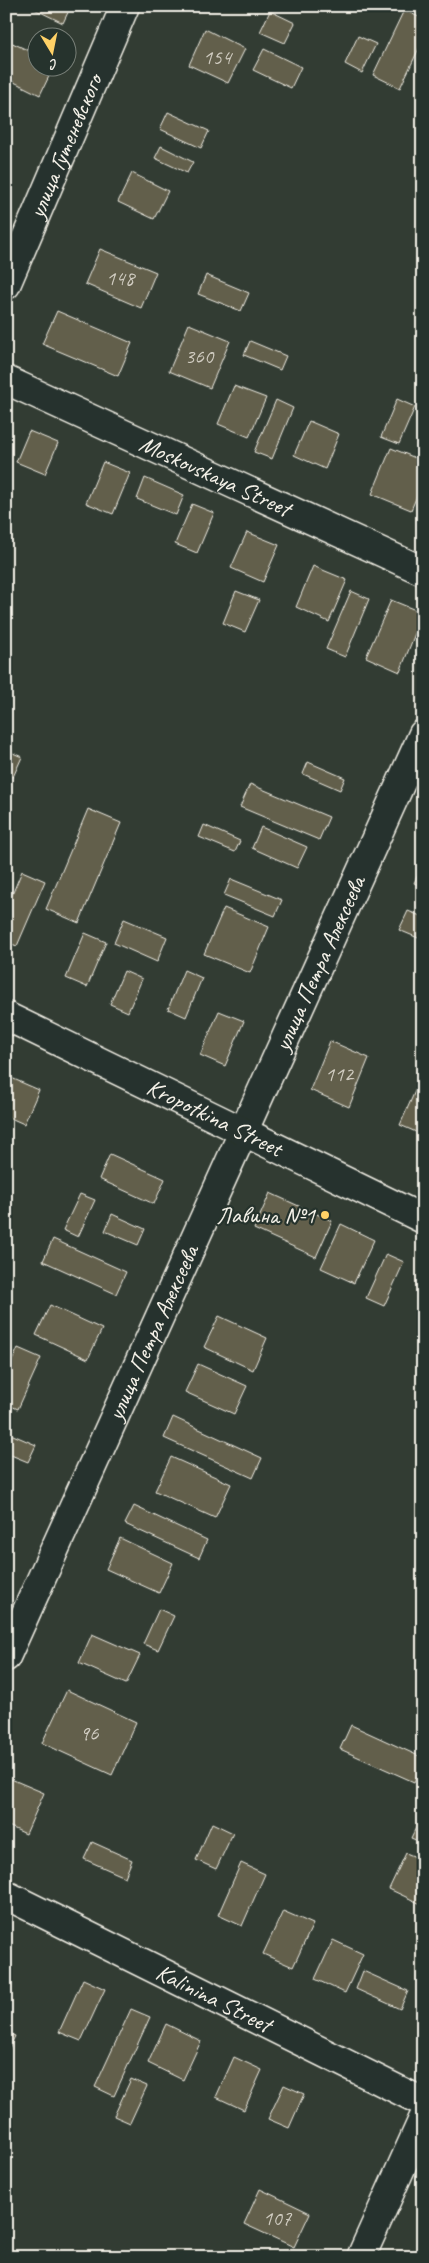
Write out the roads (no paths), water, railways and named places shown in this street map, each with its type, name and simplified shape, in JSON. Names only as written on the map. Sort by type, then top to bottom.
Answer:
[{"type":"street","name":"улица Гутеневского","points":[[6,285],[125,6]]},
{"type":"street","name":"Moskovskaya Street","points":[[6,380],[423,572]]},
{"type":"street","name":"улица Петра Алексеева","points":[[6,1657],[423,734]]},
{"type":"street","name":"Kropotkina Street","points":[[6,1016],[423,1219]]},
{"type":"street","name":"Kalinina Street","points":[[6,1895],[423,2102]]},
{"type":"street","points":[[361,2257],[423,2118]]},
{"type":"place","name":"Лавина №1","points":[[325,1215]]}]
